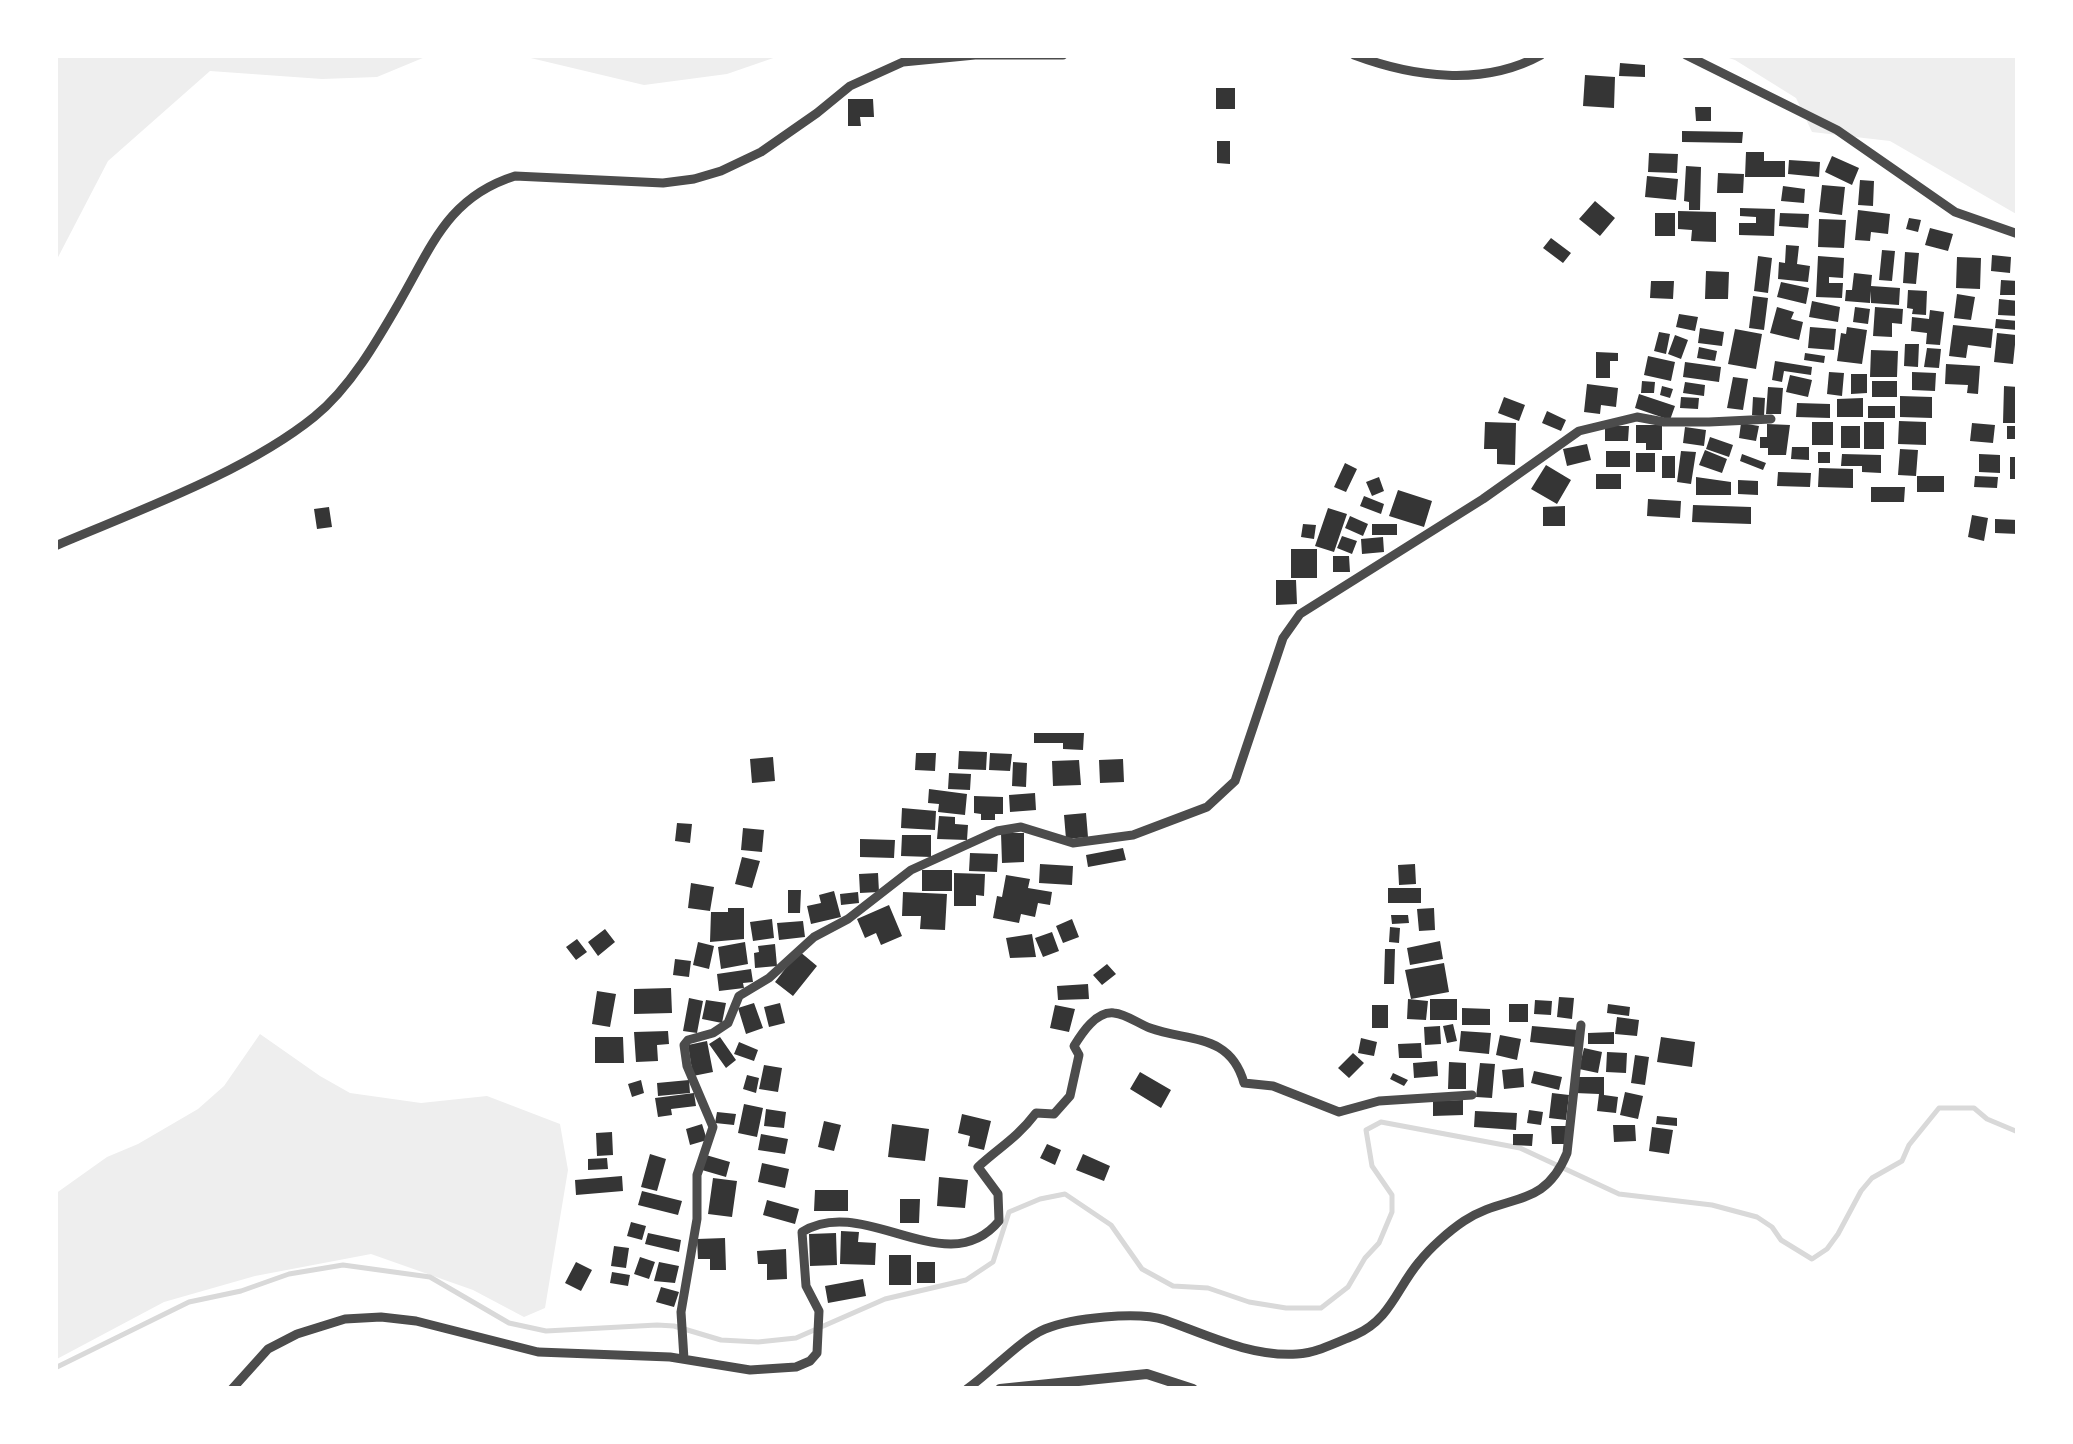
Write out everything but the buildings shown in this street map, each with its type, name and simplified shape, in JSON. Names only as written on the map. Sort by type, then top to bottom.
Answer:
[{"type":"street","points":[[55,546],[255,455],[315,416],[352,376],[402,298],[436,233],[477,192],[496,182],[514,176],[663,183],[694,179],[761,152],[850,86],[903,62],[975,55],[1063,55]]},
{"type":"street","points":[[1354,55],[1388,68],[1446,76],[1486,74],[1541,55]]},
{"type":"street","points":[[1686,55],[1837,130],[1955,212],[2018,234]]},
{"type":"street","points":[[684,1359],[682,1312],[697,1218],[696,1176],[712,1127],[687,1066],[684,1045],[688,1040],[720,1029],[728,1023],[739,996],[769,978],[814,936],[848,919],[911,870],[938,856],[997,831],[1021,828],[1073,843],[1134,835],[1207,808],[1235,781],[1282,638],[1300,614],[1483,499],[1579,431],[1638,416],[1694,422],[1772,420]]},
{"type":"street","points":[[232,1389],[268,1349],[297,1334],[345,1319],[416,1320],[538,1352],[684,1359],[750,1370],[810,1361],[817,1353],[819,1311],[806,1286],[802,1232],[816,1223],[855,1222],[943,1246],[970,1244],[991,1231],[1000,1221],[998,1194],[978,1168],[1016,1139],[1036,1113],[1054,1114],[1070,1096],[1080,1055],[1074,1046],[1101,1015],[1115,1012],[1152,1028],[1201,1037],[1222,1049],[1240,1068],[1244,1083],[1273,1086],[1338,1112],[1378,1101],[1472,1095]]},
{"type":"street","points":[[966,1389],[1040,1331],[1070,1321],[1140,1316],[1162,1319],[1229,1343],[1298,1354],[1360,1333],[1398,1299],[1418,1262],[1464,1221],[1541,1190],[1562,1166],[1567,1153],[1581,1025]]},
{"type":"street","points":[[1000,1389],[1147,1374],[1194,1389]]},
{"type":"shaded area","points":[[55,55],[430,55],[377,77],[322,79],[210,71],[108,161],[55,263]]},
{"type":"shaded area","points":[[518,55],[782,55],[727,74],[644,85]]},
{"type":"shaded area","points":[[1720,55],[2018,55],[2018,215],[1890,141],[1812,132],[1796,98],[1735,60]]},
{"type":"shaded area","points":[[260,1034],[350,1093],[421,1103],[487,1096],[560,1124],[568,1170],[545,1308],[524,1317],[473,1290],[371,1254],[255,1276],[164,1302],[55,1360],[55,1194],[107,1157],[198,1109],[224,1086]]},
{"type":"waterway","points":[[55,1368],[189,1302],[241,1291],[289,1274],[343,1265],[430,1277],[509,1323],[546,1331],[657,1325],[721,1340],[796,1338],[885,1299],[966,1280],[993,1262],[1009,1212],[1065,1194],[1111,1225],[1142,1269],[1173,1286],[1208,1288],[1249,1302],[1286,1308],[1321,1308],[1348,1287],[1379,1243],[1392,1212],[1392,1195],[1372,1166],[1366,1130],[1381,1122],[1520,1148],[1619,1194],[1712,1205],[1757,1217],[1772,1227],[1781,1240],[1812,1259],[1827,1249],[1838,1234],[1861,1191],[1872,1178],[1902,1161],[1909,1145],[1939,1108],[1974,1108],[1987,1119],[2018,1132]]}]
